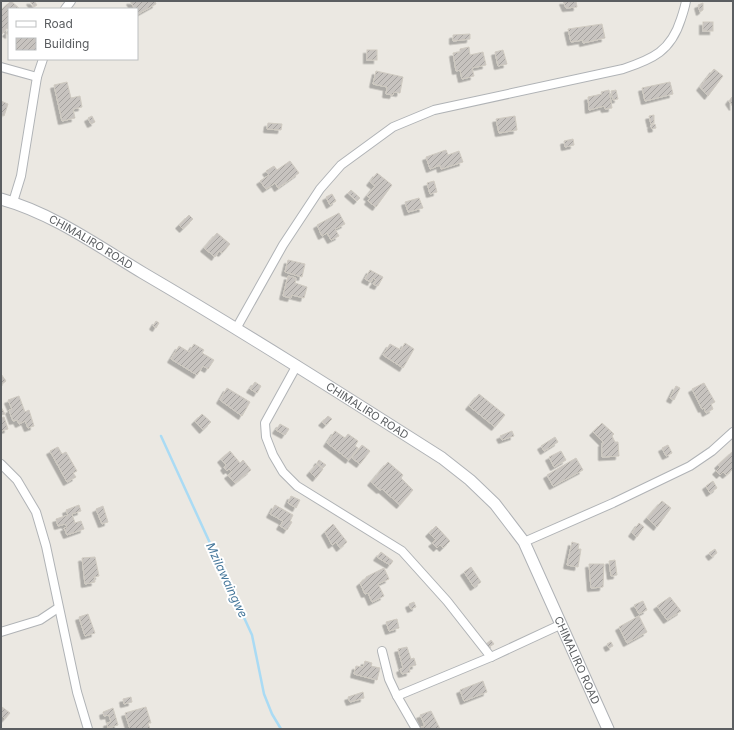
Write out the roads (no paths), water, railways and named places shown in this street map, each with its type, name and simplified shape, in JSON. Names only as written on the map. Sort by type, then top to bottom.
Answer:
[{"type":"street","points":[[237,328],[284,245],[320,189],[341,165],[356,153],[393,127],[434,110],[623,68],[648,60],[666,48],[678,28],[686,1]]},
{"type":"street","points":[[13,202],[22,169],[37,76],[43,60]]},
{"type":"street","points":[[1,67],[37,76]]},
{"type":"street","name":"CHIMALIRO ROAD","points":[[1,199],[13,202],[60,224],[237,328],[442,458],[470,480],[494,504],[524,542],[608,729]]},
{"type":"street","points":[[297,365],[265,423],[266,437],[283,472],[297,486],[402,551],[443,596],[491,657]]},
{"type":"street","points":[[524,542],[613,503],[690,466],[712,451],[733,432]]},
{"type":"street","points":[[1,464],[17,480],[36,512],[46,546],[77,692],[88,729]]},
{"type":"street","points":[[1,632],[40,620],[58,608]]},
{"type":"street","points":[[397,696],[491,657],[562,624]]},
{"type":"street","points":[[382,651],[389,679],[416,729]]},
{"type":"waterway","name":"Mzilawaingwe","points":[[161,436],[252,635],[264,694],[272,714],[281,729]]}]
